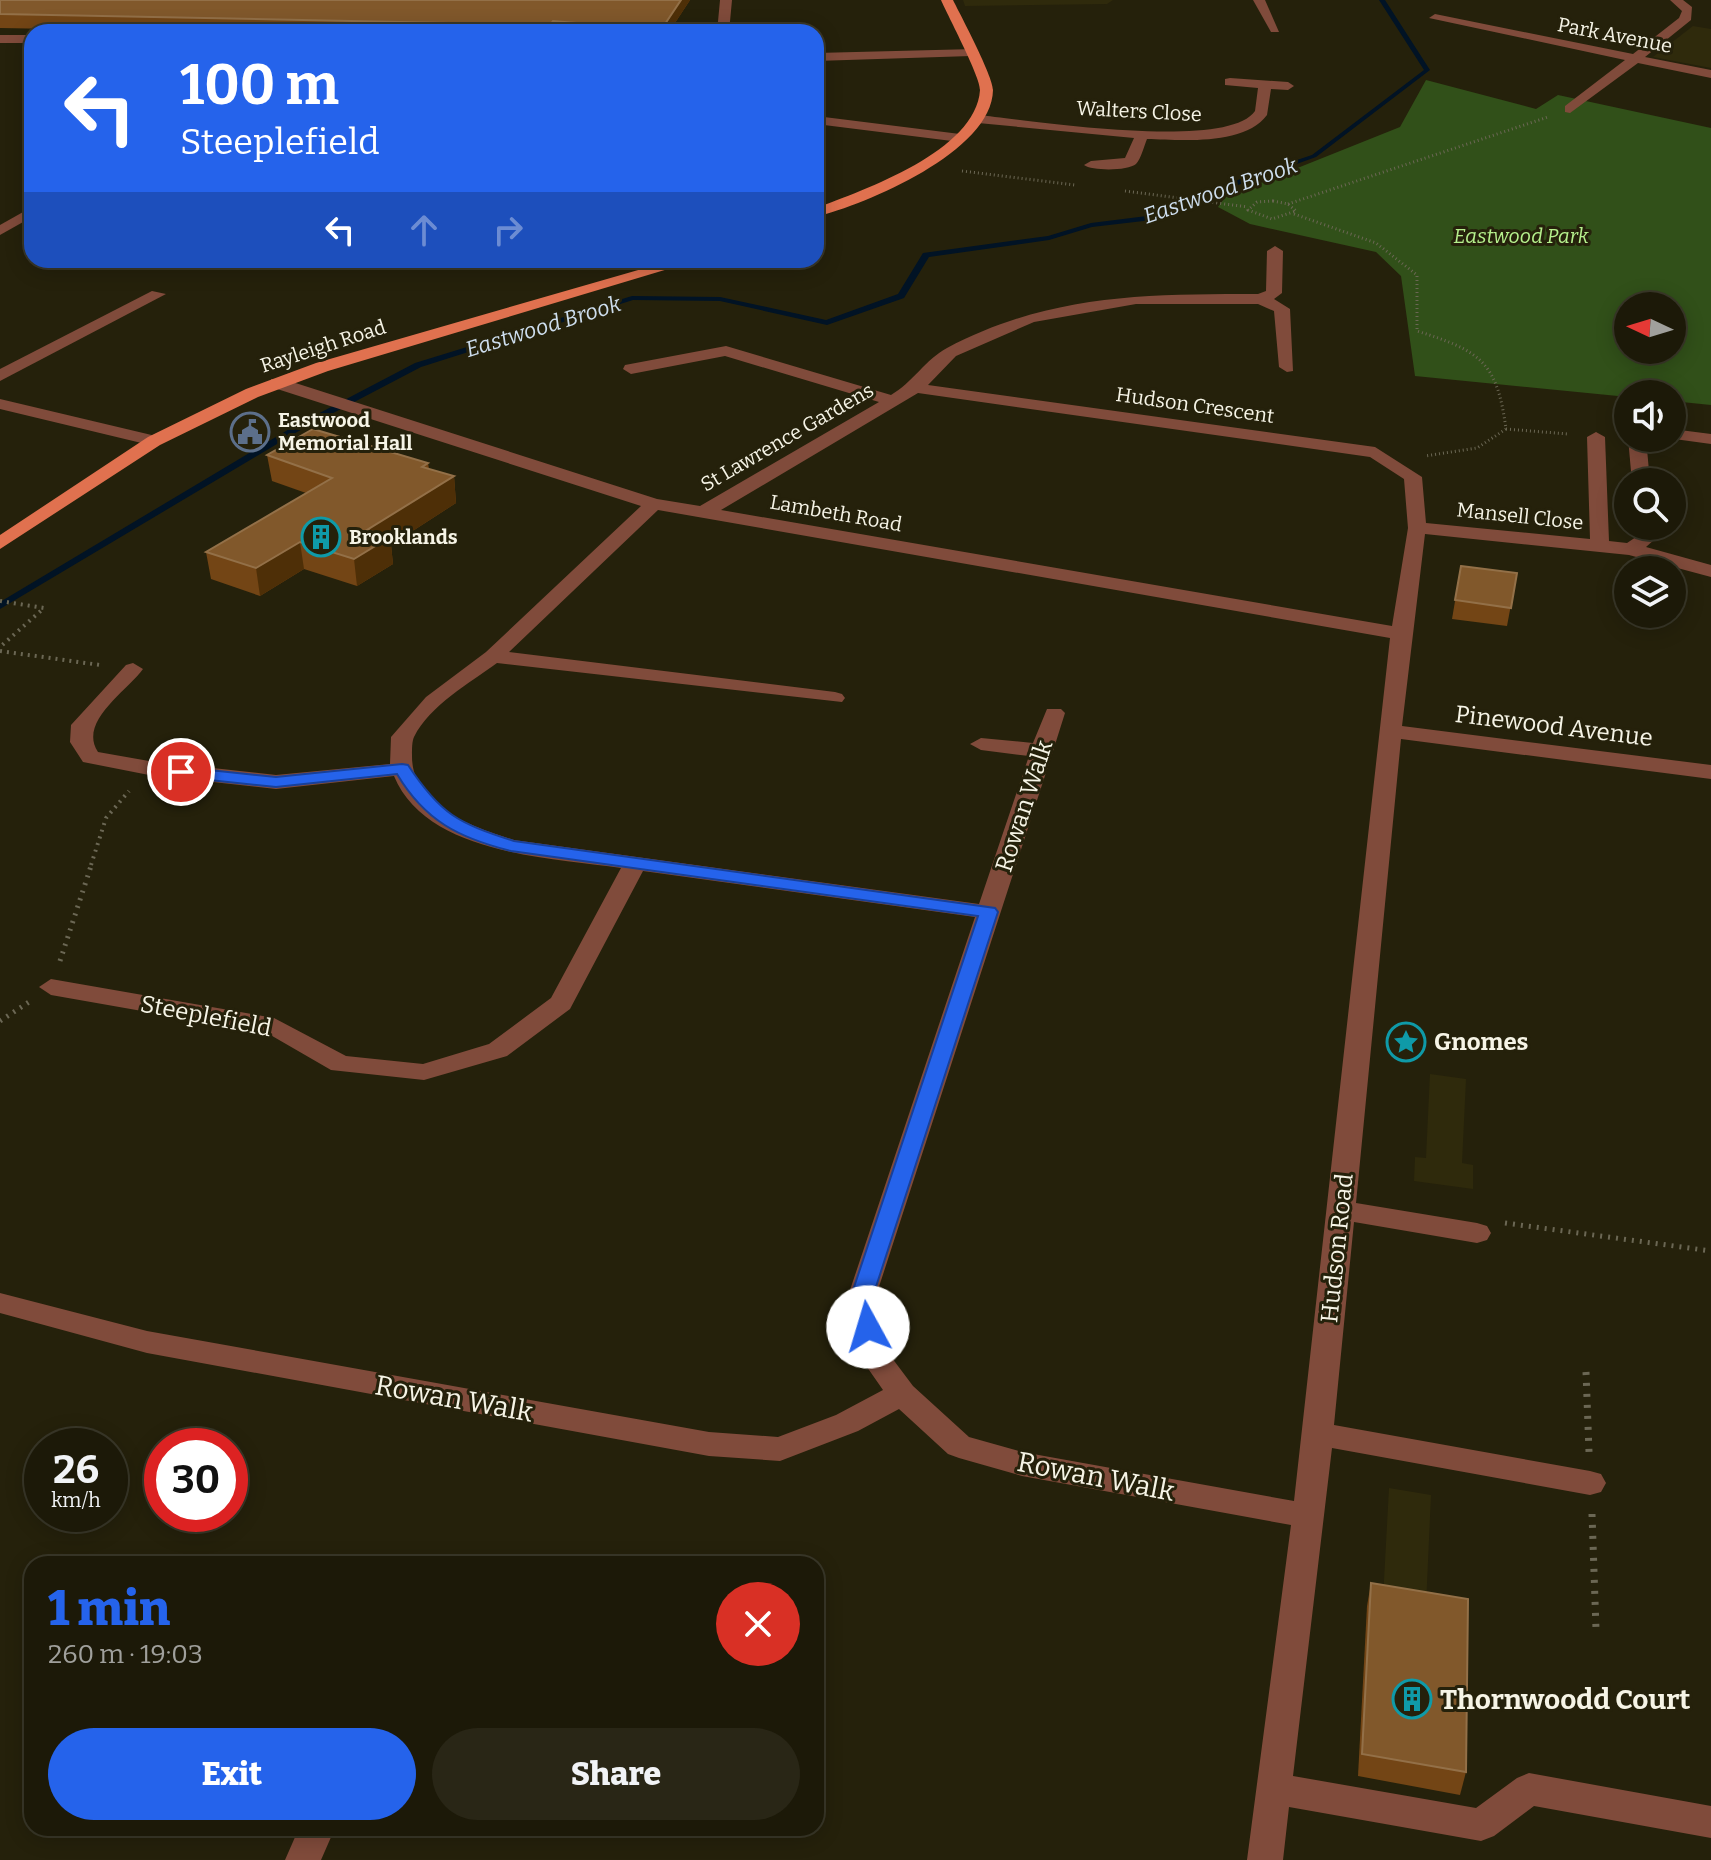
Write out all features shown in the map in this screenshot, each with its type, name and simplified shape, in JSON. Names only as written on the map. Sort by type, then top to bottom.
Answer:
[{"type":"main road","points":[[824,209],[921,165],[960,138],[978,119],[987,88],[947,0]]},
{"type":"main road","name":"Rayleigh Road","points":[[0,543],[154,441],[223,405],[277,383],[663,268]]},
{"type":"street","points":[[724,24],[726,0]]},
{"type":"street","points":[[1259,0],[1275,29]]},
{"type":"street","points":[[1570,109],[1685,20],[1689,12],[1676,0]]},
{"type":"street","name":"Park Avenue","points":[[1435,18],[1711,74]]},
{"type":"street","points":[[0,39],[24,39]]},
{"type":"street","points":[[824,57],[971,52]]},
{"type":"street","name":"Walters Close","points":[[1230,82],[1288,86]]},
{"type":"street","name":"Walters Close","points":[[978,119],[1143,134],[1211,135],[1248,125],[1263,110],[1264,84]]},
{"type":"street","points":[[824,121],[960,138]]},
{"type":"street","points":[[1091,165],[1130,162],[1143,134]]},
{"type":"street","points":[[0,231],[24,216]]},
{"type":"street","points":[[1261,299],[1274,293],[1275,251]]},
{"type":"street","points":[[0,376],[158,294]]},
{"type":"street","name":"St Lawrence Gardens","points":[[704,512],[915,388],[950,353],[1030,318],[1136,299],[1261,299]]},
{"type":"street","points":[[1261,299],[1282,309],[1287,367]]},
{"type":"street","name":"St Lawrence Gardens","points":[[631,369],[726,351],[893,401]]},
{"type":"street","name":"Lambeth Road","points":[[277,383],[654,504],[1401,634]]},
{"type":"street","name":"Hudson Crescent","points":[[915,388],[1375,452],[1413,477],[1417,528]]},
{"type":"street","points":[[0,404],[154,441]]},
{"type":"street","points":[[1686,436],[1711,439]]},
{"type":"street","points":[[1596,437],[1600,546]]},
{"type":"street","points":[[654,504],[493,656],[433,701],[402,737],[402,769],[420,798],[457,828],[511,846],[989,912]]},
{"type":"street","name":"Mansell Close","points":[[1417,528],[1630,549],[1711,571]]},
{"type":"street","name":"Hudson Road","points":[[1265,1860],[1318,1434],[1401,634],[1417,528]]},
{"type":"street","points":[[1630,549],[1644,540]]},
{"type":"street","points":[[493,656],[835,698]]},
{"type":"street","points":[[133,669],[82,725],[81,742],[91,757],[149,768],[276,782],[402,769]]},
{"type":"street","points":[[789,691],[800,670]]},
{"type":"street","name":"Rowan Walk","points":[[1054,713],[862,1296],[875,1357],[902,1394],[959,1446],[1022,1464],[1308,1516]]},
{"type":"street","name":"Pinewood Avenue","points":[[1391,731],[1711,772]]},
{"type":"street","points":[[981,744],[1042,751]]},
{"type":"street","name":"Steeplefield","points":[[51,987],[274,1026],[340,1064],[424,1072],[498,1050],[561,1003],[635,864]]},
{"type":"street","points":[[1341,1210],[1477,1233]]},
{"type":"street","name":"Rowan Walk","points":[[0,1303],[147,1342],[709,1444],[780,1449],[847,1423],[902,1394]]},
{"type":"street","points":[[1318,1434],[1590,1483]]},
{"type":"street","points":[[1273,1788],[1481,1825],[1529,1789],[1711,1822]]},
{"type":"street","points":[[303,1860],[314,1836]]},
{"type":"path","points":[[1124,191],[1248,207],[1265,201],[1288,204],[1570,109]]},
{"type":"path","points":[[921,165],[1077,185]]},
{"type":"path","points":[[1288,204],[1295,209],[1294,214]]},
{"type":"path","points":[[1248,207],[1255,215],[1269,218],[1294,214],[1376,243],[1417,275],[1417,331],[1472,347],[1500,383],[1506,429],[1477,448],[1389,461]]},
{"type":"path","points":[[0,601],[44,608],[0,649]]},
{"type":"path","points":[[0,649],[133,669]]},
{"type":"path","points":[[0,1021],[51,987],[106,818],[149,768]]},
{"type":"path","points":[[1477,1233],[1478,1219],[1711,1251]]},
{"type":"shaded area","points":[[963,0],[1113,0],[1107,4],[965,6]]},
{"type":"shaded area","points":[[1693,26],[1711,29],[1711,68],[1653,57]]},
{"type":"shaded area","points":[[1430,1074],[1466,1079],[1462,1163],[1473,1165],[1473,1189],[1414,1181],[1415,1157],[1426,1158]]},
{"type":"shaded area","points":[[1389,1488],[1431,1495],[1426,1606],[1383,1599]]},
{"type":"green space","name":"Eastwood Park","points":[[1426,80],[1536,109],[1558,95],[1711,128],[1711,405],[1686,402],[1686,380],[1614,380],[1614,396],[1415,376],[1401,276],[1376,252],[1250,224],[1218,207],[1225,197],[1400,127]]},
{"type":"building","points":[[0,0],[681,0],[665,24],[553,21],[551,24],[500,24],[0,14]]},
{"type":"building","points":[[313,429],[428,463],[422,467],[454,476],[367,530],[390,537],[354,559],[300,542],[256,568],[206,552],[332,478],[267,455]]},
{"type":"building","points":[[1461,566],[1517,573],[1511,608],[1455,600]]},
{"type":"building","name":"Thornwoodd Court","points":[[1371,1583],[1468,1599],[1466,1772],[1362,1754]]},
{"type":"waterway","name":"Eastwood Brook","points":[[0,606],[294,430],[418,365],[632,298],[720,299],[827,323],[901,296],[926,255],[1049,238],[1091,225],[1149,218],[1190,199],[1314,156],[1427,70],[1382,0]]},
{"type":"place","name":"Eastwood Memorial Hall","points":[[250,432]]},
{"type":"place","name":"Brooklands","points":[[321,537]]},
{"type":"place","name":"Gnomes","points":[[1406,1042]]},
{"type":"place","name":"Thornwoodd Court","points":[[1412,1699]]},
{"type":"route","points":[[181,772],[276,782],[402,769],[420,798],[457,828],[511,846],[989,912],[862,1296],[868,1327]]}]
